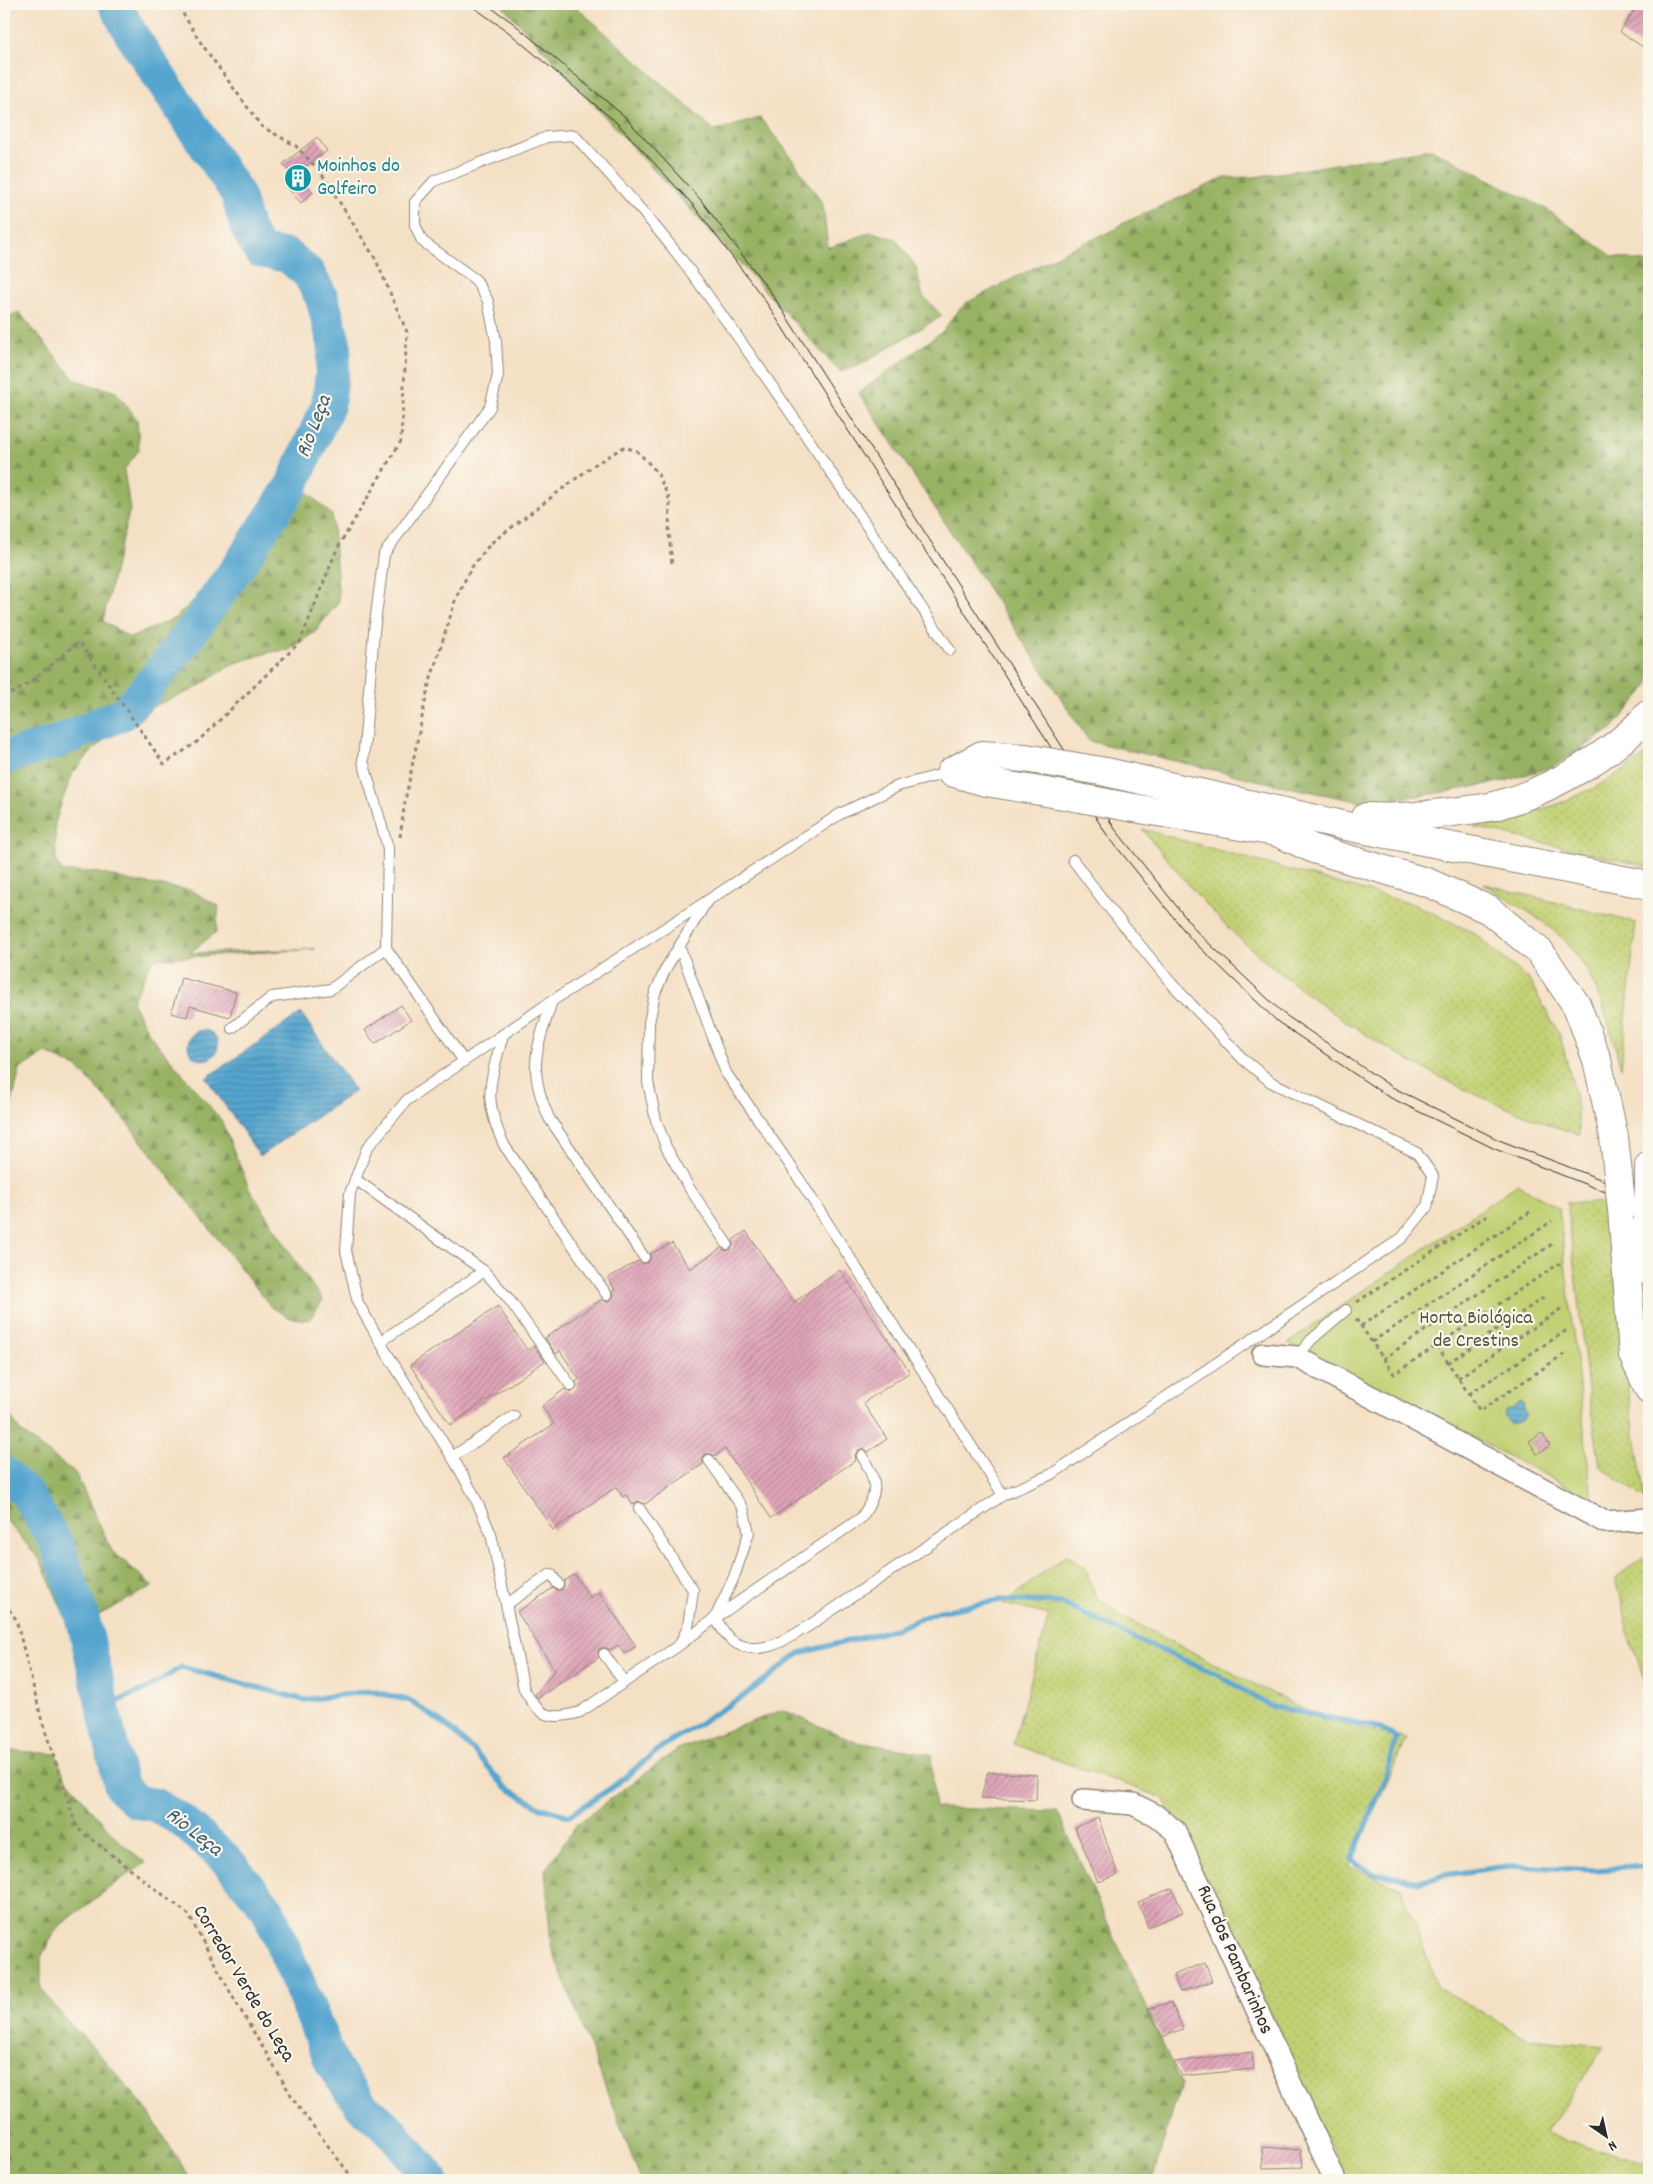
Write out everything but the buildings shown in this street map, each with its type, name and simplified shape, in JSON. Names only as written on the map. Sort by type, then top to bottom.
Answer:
[{"type":"highway","points":[[951,772],[986,782],[1134,808],[1283,822],[1386,818],[1497,806],[1548,786],[1584,766],[1610,748],[1649,714]]},
{"type":"highway","points":[[951,772],[982,755],[1025,758],[1106,772],[1283,822],[1414,855],[1648,894]]},
{"type":"highway","points":[[1283,822],[1314,849],[1430,883],[1489,910],[1540,952],[1577,1006],[1597,1060],[1614,1137],[1622,1209],[1633,1355],[1649,1389]]},
{"type":"highway","points":[[1649,1166],[1649,1271]]},
{"type":"street","points":[[1259,1345],[1297,1358],[1605,1522],[1649,1519]]},
{"type":"street","name":"Rua dos Pambarinhos","points":[[1083,1800],[1133,1804],[1155,1815],[1175,1830],[1334,2180]]},
{"type":"lane","points":[[464,1060],[386,948],[388,848],[363,761],[374,631],[384,554],[490,407],[498,375],[496,341],[488,301],[476,280],[422,241],[414,225],[415,202],[434,181],[547,137],[574,135],[684,263],[806,436],[950,650]]},
{"type":"lane","points":[[862,1456],[874,1476],[875,1490],[869,1506],[861,1518],[580,1712],[563,1717],[549,1716],[533,1705],[524,1689],[491,1534],[474,1495],[358,1303],[346,1251],[350,1193],[367,1148],[408,1100],[464,1060],[840,814],[898,786],[951,772]]},
{"type":"lane","points":[[714,1618],[731,1640],[750,1649],[779,1644],[1003,1495],[1052,1474],[1259,1345],[1402,1238],[1427,1207],[1433,1176],[1417,1153],[1271,1082],[1244,1060],[1171,983],[1106,904],[1073,860]]},
{"type":"lane","points":[[707,901],[680,948],[666,968],[654,993],[649,1023],[648,1082],[656,1120],[666,1147],[688,1186],[727,1244]]},
{"type":"lane","points":[[232,1028],[272,997],[331,988],[386,948]]},
{"type":"lane","points":[[680,948],[726,1072],[798,1177],[1003,1495]]},
{"type":"lane","points":[[552,1001],[535,1059],[535,1076],[540,1098],[549,1118],[644,1257]]},
{"type":"lane","points":[[503,1035],[490,1084],[493,1122],[504,1145],[607,1295]]},
{"type":"lane","points":[[356,1179],[484,1271],[508,1298],[571,1386]]},
{"type":"lane","points":[[380,1342],[484,1271]]},
{"type":"lane","points":[[1297,1358],[1311,1340],[1347,1309]]},
{"type":"lane","points":[[452,1457],[514,1416]]},
{"type":"lane","points":[[710,1460],[743,1508],[749,1533],[734,1577],[714,1618]]},
{"type":"lane","points":[[639,1508],[693,1590],[688,1627],[678,1646]]},
{"type":"lane","points":[[507,1604],[551,1574],[558,1584]]},
{"type":"lane","points":[[604,1654],[624,1682]]},
{"type":"path","points":[[4,698],[26,685],[79,642],[164,764],[196,743],[300,642],[337,549],[401,441],[407,332],[375,258],[321,173],[296,146],[261,126],[201,43],[177,4]]},
{"type":"path","points":[[388,848],[400,837],[405,801],[428,688],[456,598],[471,568],[492,543],[594,465],[624,447],[637,451],[657,472],[670,501],[669,533],[672,565]]},
{"type":"path","points":[[1361,1326],[1531,1211]]},
{"type":"path","points":[[1488,1215],[1347,1309],[1394,1374],[1560,1263]]},
{"type":"path","points":[[1372,1342],[1552,1221]]},
{"type":"path","points":[[1383,1358],[1555,1242]]},
{"type":"path","points":[[1448,1362],[1546,1296]]},
{"type":"path","points":[[1458,1378],[1562,1308]]},
{"type":"path","points":[[1469,1394],[1566,1330]]},
{"type":"path","points":[[1437,1346],[1480,1411],[1567,1352]]},
{"type":"path","name":"Corredor Verde do Leça","points":[[4,1603],[16,1619],[42,1721],[77,1828],[188,1914],[234,2000],[297,2105],[354,2180]]},
{"type":"green space","points":[[501,4],[573,4],[715,131],[760,118],[786,150],[823,204],[828,248],[871,232],[896,239],[916,267],[923,296],[942,316],[863,363],[840,372]]},
{"type":"green space","points":[[1431,149],[1546,209],[1612,256],[1649,263],[1649,685],[1612,729],[1552,767],[1505,781],[1433,794],[1366,803],[1274,784],[1089,741],[859,393],[943,331],[954,315],[966,303],[1068,250],[1116,229],[1121,224],[1224,178],[1254,177]]},
{"type":"green space","points":[[19,312],[75,380],[116,392],[137,419],[139,450],[124,470],[130,509],[103,621],[130,638],[175,618],[228,568],[264,501],[288,474],[332,515],[339,601],[315,632],[289,650],[271,652],[232,664],[193,690],[132,715],[94,749],[73,773],[55,823],[56,862],[63,872],[95,872],[136,882],[190,890],[219,906],[216,932],[190,953],[315,949],[153,959],[132,1002],[150,1035],[221,1120],[249,1188],[302,1271],[323,1300],[309,1320],[290,1318],[271,1307],[120,1114],[78,1068],[46,1053],[20,1069],[4,1127],[4,318]]},
{"type":"green space","points":[[1649,750],[1649,867],[1474,827],[1556,805],[1596,787],[1644,757]]},
{"type":"green space","points":[[1142,829],[1416,905],[1474,933],[1529,980],[1560,1035],[1575,1094],[1580,1135],[1490,1101],[1447,1081],[1364,1033],[1324,1006],[1286,978],[1234,934],[1193,890]]},
{"type":"green space","points":[[1484,884],[1636,923],[1621,1068],[1600,998],[1584,966],[1573,951],[1561,937],[1543,922]]},
{"type":"green space","name":"Horta Biológica de Crestins","points":[[1518,1184],[1559,1209],[1592,1499],[1288,1343]]},
{"type":"green space","points":[[1567,1202],[1601,1203],[1603,1213],[1608,1213],[1626,1377],[1645,1499],[1600,1466],[1588,1389]]},
{"type":"green space","points":[[4,1406],[20,1431],[76,1474],[112,1551],[153,1586],[71,1630],[40,1560],[4,1518]]},
{"type":"green space","points":[[1649,1554],[1649,1693],[1628,1632],[1615,1578]]},
{"type":"green space","points":[[1066,1555],[1085,1567],[1096,1597],[1124,1617],[1326,1721],[1407,1738],[1349,1866],[1401,1888],[1438,1987],[1528,2039],[1604,2046],[1545,2134],[1649,2164],[1649,2180],[1349,2180],[1345,2178],[1163,1798],[1013,1744],[1049,1615],[1003,1604]]},
{"type":"green space","points":[[783,1710],[856,1742],[931,1754],[935,1808],[1057,1811],[1181,2084],[1152,2180],[641,2180],[551,1946],[545,1870],[577,1824],[678,1749]]},
{"type":"green space","points":[[4,1750],[56,1754],[64,1775],[88,1806],[119,1841],[146,1863],[121,1879],[58,1927],[41,1957],[41,1989],[63,2016],[107,2062],[147,2110],[191,2180],[4,2180]]},
{"type":"water","points":[[301,1013],[355,1091],[260,1156],[206,1078]]},
{"type":"water","points":[[203,1030],[209,1031],[217,1039],[217,1051],[209,1059],[203,1060],[197,1059],[189,1051],[188,1045],[189,1039],[197,1031]]},
{"type":"water","points":[[1519,1402],[1523,1404],[1526,1415],[1521,1421],[1510,1425],[1504,1414],[1506,1410],[1514,1408]]},
{"type":"waterway","name":"Rio Leça","points":[[4,758],[60,741],[122,714],[144,692],[187,638],[238,567],[292,485],[328,405],[335,347],[322,298],[308,273],[288,256],[260,251],[247,228],[237,193],[131,34],[115,4]]},
{"type":"waterway","name":"Rio Leça","points":[[4,1473],[26,1493],[57,1544],[83,1619],[121,1787],[137,1802],[155,1805],[181,1820],[227,1860],[268,1910],[333,2066],[361,2105],[389,2129],[432,2180]]},
{"type":"waterway","points":[[102,1708],[146,1689],[182,1667],[304,1700],[371,1691],[411,1701],[449,1728],[473,1750],[504,1786],[541,1808],[569,1816],[614,1786],[663,1746],[745,1695],[800,1653],[896,1629],[936,1612],[1001,1600],[1062,1603],[1136,1639],[1220,1676],[1270,1706],[1381,1728],[1397,1738],[1387,1773],[1352,1859],[1370,1873],[1419,1881],[1451,1874],[1508,1866],[1596,1870],[1649,1866]]},
{"type":"tram line","points":[[469,4],[507,31],[617,123],[693,205],[764,299],[1107,835],[1191,939],[1278,1022],[1387,1096],[1495,1149],[1649,1209]]},
{"type":"tram line","points":[[486,4],[513,23],[624,116],[700,199],[772,294],[1115,829],[1198,933],[1284,1014],[1392,1087],[1499,1140],[1649,1198]]},
{"type":"place","name":"Moinhos do Golfeiro","points":[[298,178]]}]
